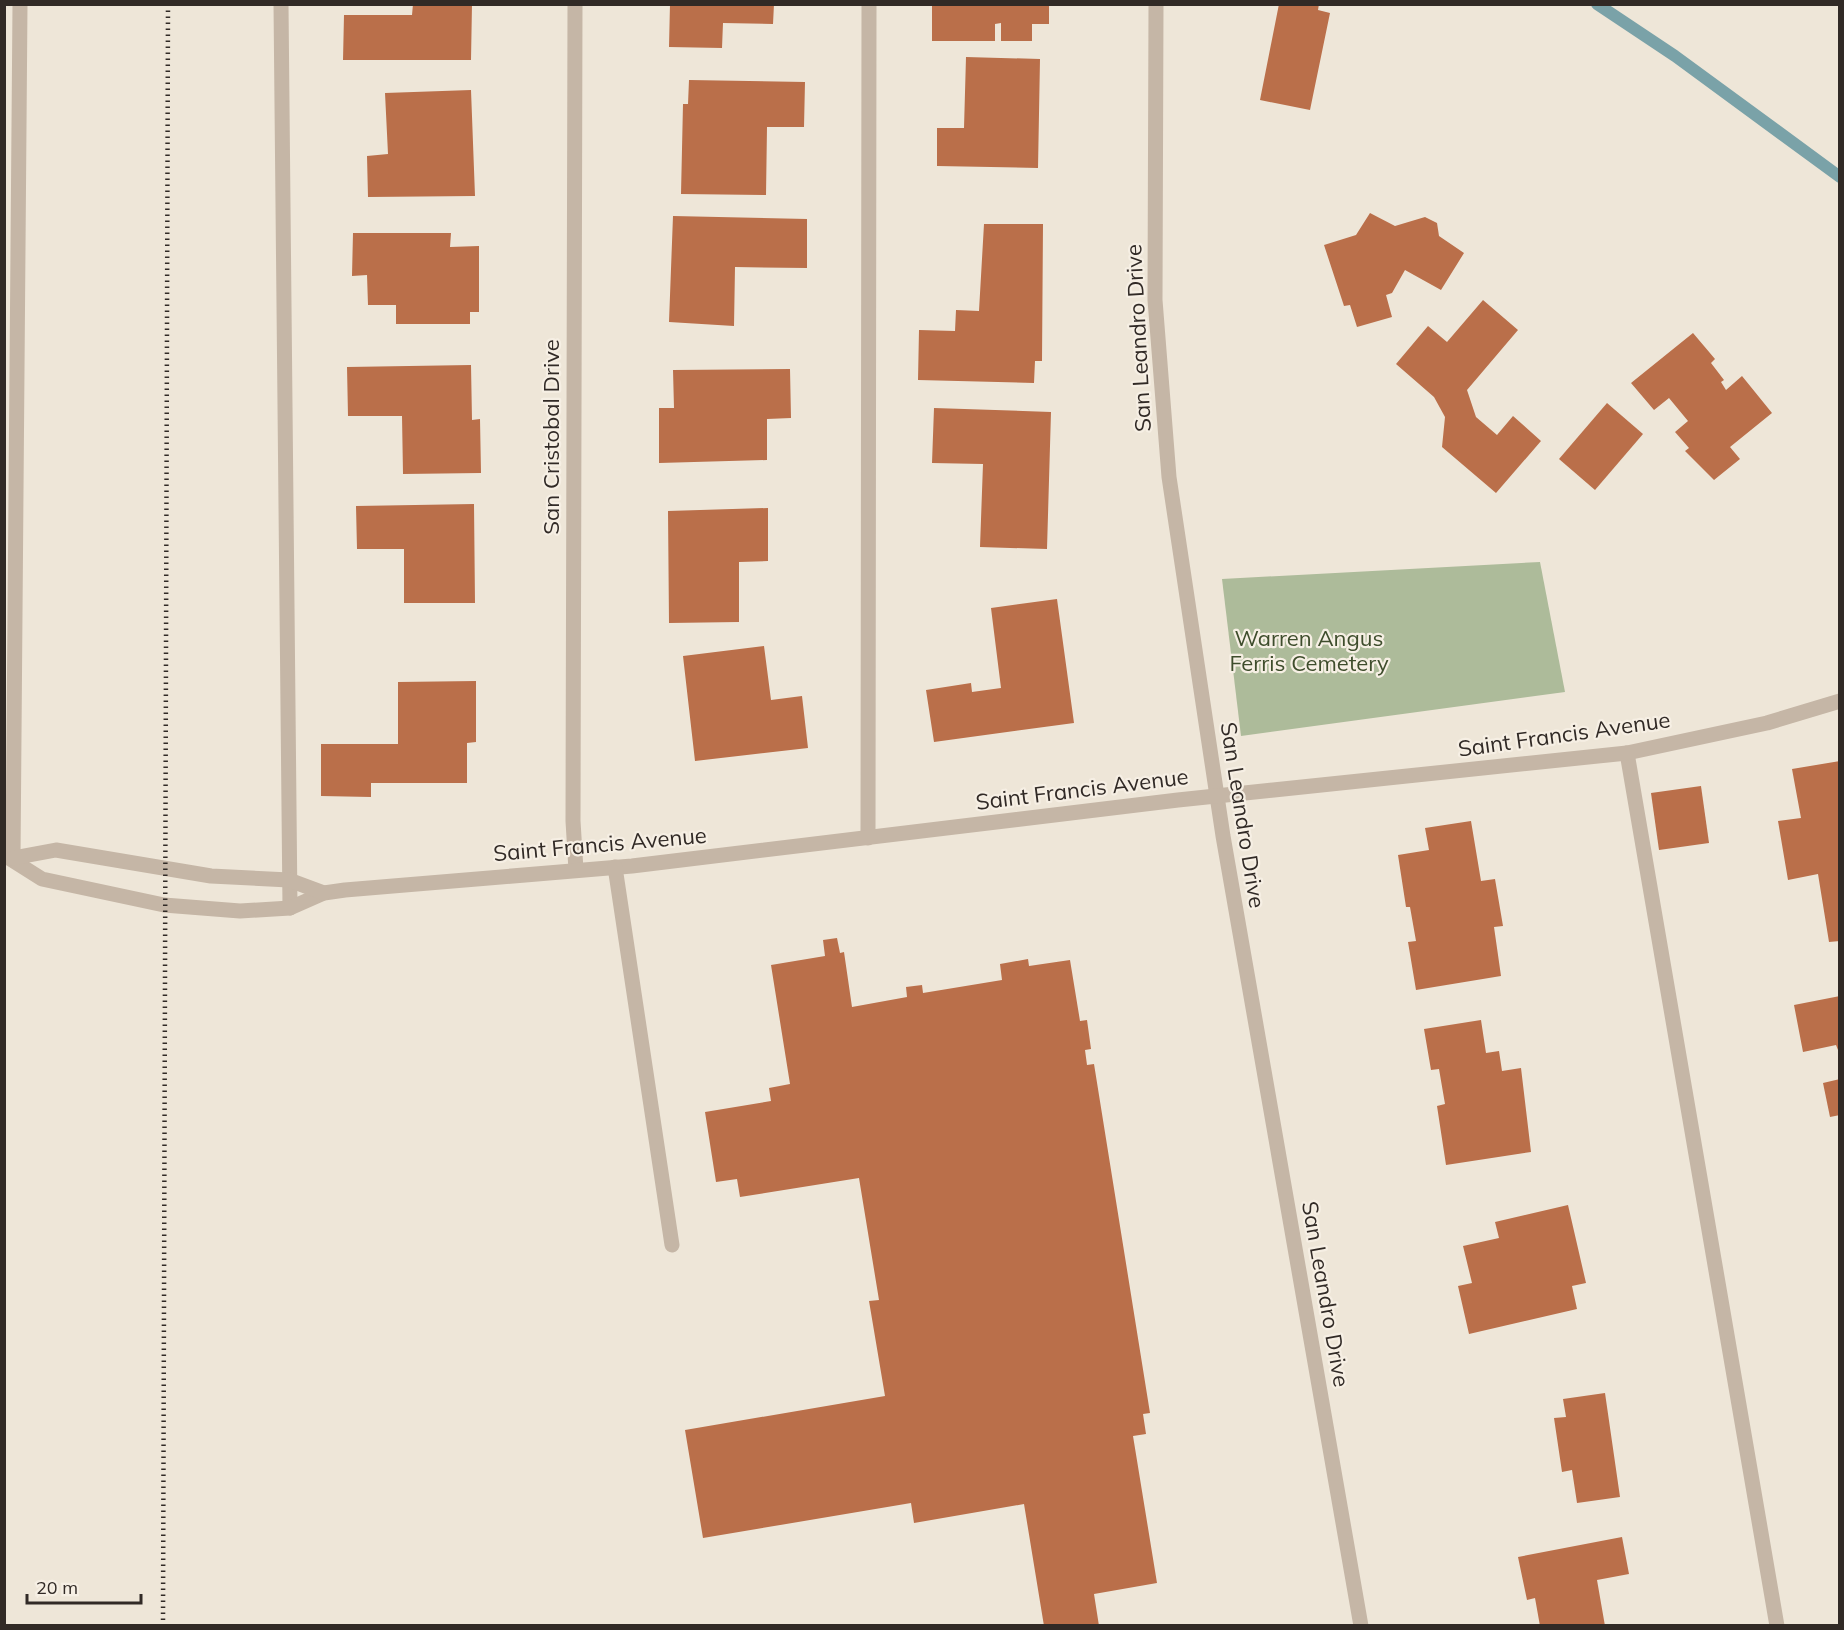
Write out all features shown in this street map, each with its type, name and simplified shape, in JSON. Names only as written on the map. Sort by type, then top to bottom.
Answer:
[{"type":"street","points":[[9,856],[20,4]]},
{"type":"street","points":[[281,4],[290,908]]},
{"type":"street","name":"San Cristobal Drive","points":[[574,4],[573,821],[576,870]]},
{"type":"street","points":[[868,838],[869,4]]},
{"type":"street","name":"San Leandro Drive","points":[[1155,4],[1156,312],[1169,477],[1217,796],[1360,1626]]},
{"type":"street","name":"Saint Francis Avenue","points":[[9,856],[42,879],[164,904],[240,911],[290,908],[324,893],[615,867],[1217,796],[1628,753],[1767,723],[1839,701]]},
{"type":"street","points":[[1628,753],[1777,1626]]},
{"type":"street","name":"Saint Francis Avenue","points":[[9,856],[56,850],[211,876],[289,880],[324,893]]},
{"type":"street","points":[[615,867],[672,1245]]},
{"type":"green space","name":"Warren Angus Ferris Cemetery","points":[[1540,562],[1565,692],[1241,736],[1222,579]]},
{"type":"building","points":[[413,4],[472,4],[471,60],[343,60],[344,15],[412,15]]},
{"type":"building","points":[[670,4],[774,4],[773,24],[723,23],[722,48],[669,47]]},
{"type":"building","points":[[932,4],[1049,4],[1049,24],[1032,24],[1032,41],[1001,41],[1001,23],[995,24],[995,41],[932,41]]},
{"type":"building","points":[[1279,4],[1319,4],[1318,10],[1330,13],[1310,110],[1260,100]]},
{"type":"building","points":[[966,57],[1040,59],[1038,168],[937,166],[937,128],[964,128]]},
{"type":"building","points":[[689,80],[805,82],[804,127],[767,127],[766,195],[681,194],[683,104],[688,104]]},
{"type":"building","points":[[471,90],[475,196],[368,197],[367,156],[388,154],[385,93]]},
{"type":"building","points":[[1370,213],[1395,226],[1425,217],[1437,223],[1439,236],[1464,253],[1441,290],[1405,270],[1392,293],[1386,295],[1392,317],[1357,327],[1350,305],[1344,306],[1324,245],[1356,235]]},
{"type":"building","points":[[673,216],[807,219],[807,268],[735,267],[734,326],[669,322]]},
{"type":"building","points":[[984,224],[1043,224],[1042,361],[1035,361],[1034,383],[918,380],[919,330],[955,331],[956,310],[979,311]]},
{"type":"building","points":[[353,233],[451,233],[450,247],[479,246],[479,312],[470,312],[470,324],[396,324],[396,305],[368,305],[367,275],[352,276]]},
{"type":"building","points":[[1483,300],[1518,330],[1467,390],[1476,417],[1497,435],[1513,416],[1541,441],[1496,493],[1442,447],[1445,417],[1434,397],[1396,364],[1428,326],[1447,342]]},
{"type":"building","points":[[1693,333],[1715,359],[1711,363],[1724,380],[1721,382],[1726,390],[1742,376],[1772,413],[1730,447],[1740,459],[1714,480],[1685,451],[1689,448],[1675,432],[1688,421],[1669,398],[1654,410],[1631,383]]},
{"type":"building","points":[[471,365],[472,420],[480,419],[481,473],[403,474],[402,416],[348,416],[347,367]]},
{"type":"building","points":[[790,369],[791,418],[767,419],[767,460],[659,463],[659,408],[674,408],[673,370]]},
{"type":"building","points":[[1607,403],[1643,434],[1595,490],[1559,459]]},
{"type":"building","points":[[934,408],[1051,412],[1047,549],[980,547],[983,464],[932,463]]},
{"type":"building","points":[[474,504],[475,603],[404,603],[404,549],[357,549],[356,506]]},
{"type":"building","points":[[768,508],[768,561],[739,562],[739,622],[669,623],[668,511]]},
{"type":"building","points":[[1057,599],[1074,723],[934,742],[926,690],[971,683],[972,692],[1001,688],[991,608]]},
{"type":"building","points":[[764,646],[771,700],[802,696],[808,748],[695,761],[683,656]]},
{"type":"building","points":[[476,681],[476,742],[467,743],[467,783],[371,783],[371,797],[321,796],[321,744],[398,744],[398,682]]},
{"type":"building","points":[[1840,761],[1840,941],[1829,942],[1818,874],[1788,880],[1778,821],[1801,818],[1792,769]]},
{"type":"building","points":[[1701,786],[1709,843],[1659,850],[1651,793]]},
{"type":"building","points":[[1471,821],[1481,881],[1495,879],[1503,926],[1494,927],[1501,976],[1416,990],[1408,942],[1416,941],[1410,907],[1406,907],[1398,855],[1429,850],[1425,828]]},
{"type":"building","points":[[837,938],[840,953],[844,952],[852,1007],[907,997],[906,987],[922,985],[923,993],[1002,980],[1000,964],[1028,959],[1029,966],[1070,960],[1080,1021],[1087,1020],[1091,1049],[1085,1050],[1087,1065],[1094,1064],[1150,1413],[1143,1414],[1146,1434],[1133,1436],[1157,1583],[1094,1594],[1099,1626],[1044,1626],[1024,1504],[914,1523],[911,1503],[703,1538],[685,1430],[885,1396],[869,1301],[879,1300],[859,1178],[740,1197],[737,1179],[716,1182],[705,1112],[771,1101],[769,1088],[790,1084],[771,965],[825,956],[823,940]]},
{"type":"building","points":[[1840,996],[1840,1055],[1836,1045],[1803,1052],[1794,1005]]},
{"type":"building","points":[[1481,1020],[1486,1053],[1499,1051],[1502,1071],[1521,1068],[1531,1152],[1446,1165],[1437,1106],[1445,1104],[1439,1069],[1431,1070],[1424,1029]]},
{"type":"building","points":[[1840,1079],[1840,1115],[1830,1117],[1823,1083]]},
{"type":"building","points":[[1568,1205],[1586,1283],[1572,1286],[1577,1309],[1469,1334],[1458,1286],[1472,1283],[1463,1246],[1499,1238],[1495,1222]]},
{"type":"building","points":[[1605,1393],[1620,1497],[1577,1503],[1572,1470],[1562,1472],[1554,1418],[1566,1417],[1563,1399]]},
{"type":"building","points":[[1622,1537],[1629,1574],[1597,1580],[1605,1626],[1540,1626],[1535,1598],[1527,1600],[1518,1557]]},
{"type":"waterway","points":[[1597,4],[1675,56],[1840,177]]},
{"type":"railway","points":[[163,1626],[168,4]]}]
